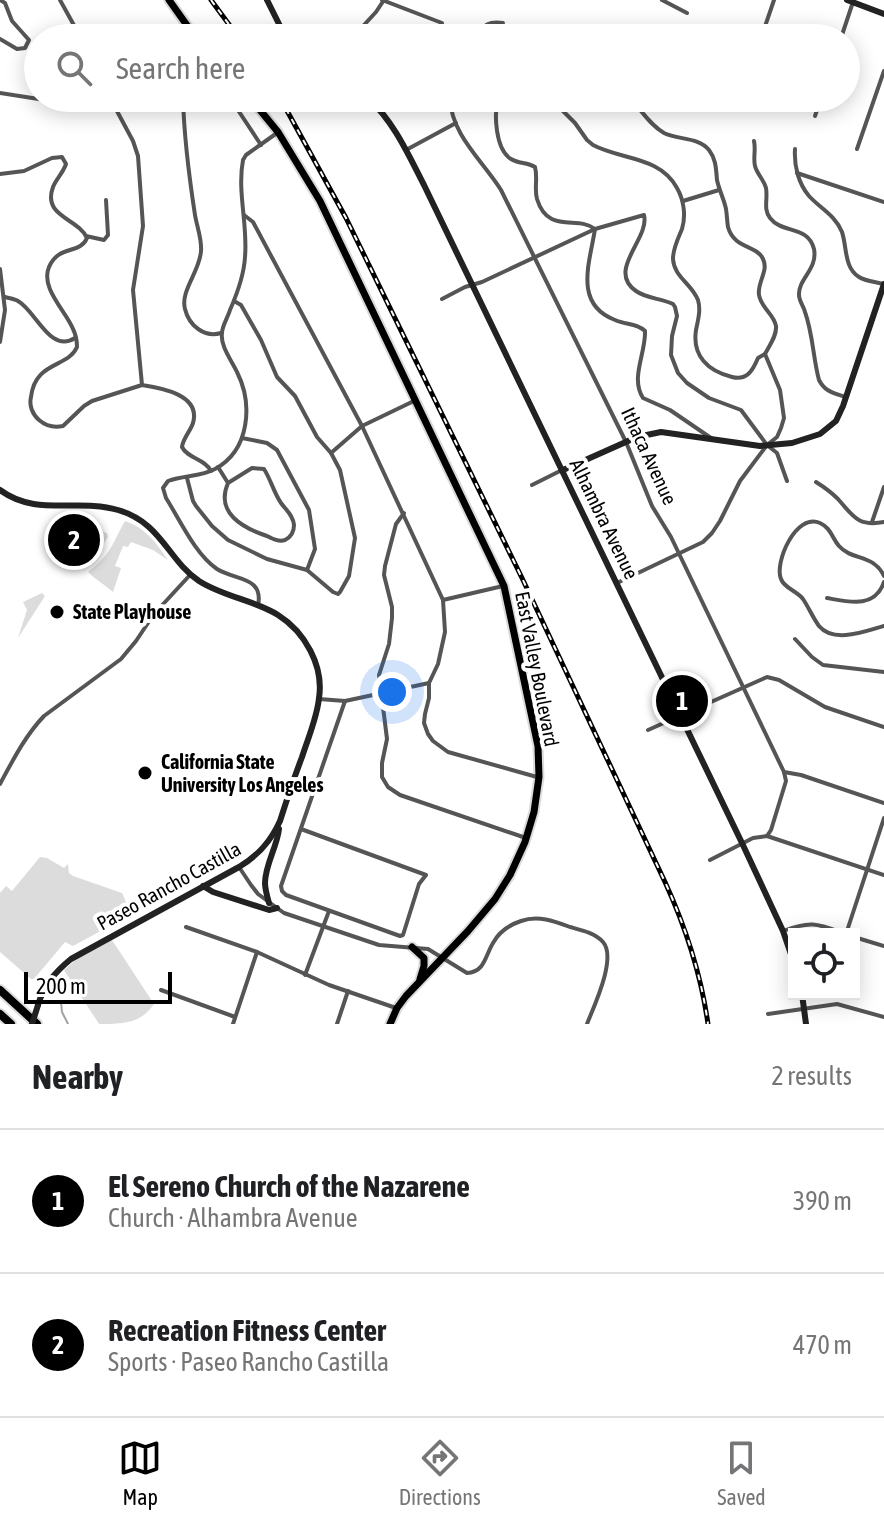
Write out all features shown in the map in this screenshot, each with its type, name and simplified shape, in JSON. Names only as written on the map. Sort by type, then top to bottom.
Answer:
[{"type":"highway","points":[[0,990],[34,1024]]},
{"type":"highway","points":[[0,1014],[11,1024]]},
{"type":"main road","points":[[169,0],[186,24]]},
{"type":"main road","name":"East Valley Boulevard","points":[[262,112],[304,173],[332,226],[504,586],[538,746],[539,777],[534,812],[510,875],[495,899],[397,1008],[390,1024]]},
{"type":"main road","points":[[412,947],[424,958],[418,984]]},
{"type":"street","points":[[0,0],[24,34]]},
{"type":"street","points":[[60,0],[73,24]]},
{"type":"street","points":[[267,0],[279,24]]},
{"type":"street","points":[[364,24],[384,0],[442,24]]},
{"type":"street","points":[[662,0],[687,13]]},
{"type":"street","points":[[766,24],[774,0]]},
{"type":"street","points":[[844,24],[850,1],[884,14]]},
{"type":"street","points":[[486,24],[492,21],[503,23]]},
{"type":"street","points":[[0,39],[17,49],[24,48]]},
{"type":"street","points":[[857,149],[884,71]]},
{"type":"street","points":[[0,93],[24,97]]},
{"type":"street","points":[[117,112],[138,156],[143,226],[133,290],[142,385]]},
{"type":"street","points":[[184,112],[201,250],[185,295],[185,313],[206,334],[213,336],[221,333]]},
{"type":"street","points":[[239,112],[261,145]]},
{"type":"street","name":"Alhambra Avenue","points":[[381,112],[406,150],[473,285],[681,715],[788,946]]},
{"type":"street","name":"Ithaca Avenue","points":[[452,112],[470,149],[501,190],[784,772]]},
{"type":"street","points":[[495,112],[504,153],[510,159],[535,167],[536,196],[546,214],[565,224],[588,224],[595,229]]},
{"type":"street","points":[[562,112],[593,145],[648,163],[670,177],[683,201],[684,219],[673,255],[674,266],[697,297],[699,315],[695,341],[700,359],[723,374],[743,378],[749,375],[758,358],[765,354],[777,329],[759,297],[763,259],[732,237],[710,151],[702,144],[657,128],[643,112]]},
{"type":"street","points":[[815,116],[816,112]]},
{"type":"street","points":[[406,150],[456,123]]},
{"type":"street","points":[[258,606],[259,592],[256,587],[222,572],[207,561],[166,498],[163,488],[168,481],[218,467],[234,452],[242,438],[247,418],[246,395],[221,333],[234,301],[245,259],[243,160],[278,132]]},
{"type":"street","points":[[754,141],[755,167],[766,186],[768,214],[778,225],[804,234],[814,250],[814,259],[799,294],[806,313],[815,366],[823,387],[845,397]]},
{"type":"street","points":[[532,485],[637,437],[661,432],[760,446],[792,443],[820,434],[836,421],[884,284],[859,277],[848,265],[839,225],[810,197],[797,173],[795,149]]},
{"type":"street","points":[[0,174],[28,170],[52,158],[62,157],[66,164],[52,190],[52,203],[56,211],[86,236],[104,240],[108,235],[106,200]]},
{"type":"street","points":[[797,173],[884,202]]},
{"type":"street","points":[[683,201],[720,190]]},
{"type":"street","points":[[244,215],[253,222],[362,426],[443,600],[445,632],[438,664],[429,683],[424,723],[428,734],[448,752],[539,777]]},
{"type":"street","points":[[442,299],[595,229],[644,215],[646,224],[627,263],[625,276],[628,283],[645,296],[668,301],[675,307],[677,316],[671,355],[678,373],[709,398],[741,410],[767,445],[777,453],[787,481]]},
{"type":"street","points":[[595,229],[588,295],[604,315],[620,323],[640,326],[645,331],[637,383],[641,395],[712,438]]},
{"type":"street","points":[[86,236],[80,248],[63,251],[48,268],[47,277],[75,332],[77,347],[72,356],[45,370],[34,384],[30,402],[34,415],[50,426],[63,426],[92,401],[142,385],[170,391],[189,404],[193,416],[182,447],[188,454],[203,461],[211,471]]},
{"type":"street","points":[[0,269],[5,297],[0,342]]},
{"type":"street","points":[[5,297],[23,305],[54,339],[66,342],[75,338]]},
{"type":"street","points":[[187,478],[196,506],[228,540],[267,559],[307,570],[338,594],[349,576],[355,538],[340,470],[317,437],[295,396],[277,377],[261,340],[241,305],[234,301]]},
{"type":"street","points":[[617,583],[703,542],[712,533],[740,481],[767,445],[777,437],[784,418],[780,390],[765,354]]},
{"type":"street","points":[[331,453],[362,426],[416,400]]},
{"type":"street","points":[[242,438],[267,443],[277,450],[309,510],[315,549],[307,570]]},
{"type":"street","points":[[218,467],[228,483]]},
{"type":"street","points":[[252,468],[264,469],[293,520],[291,536],[277,541],[238,523],[225,500],[228,483],[252,468]]},
{"type":"street","points":[[816,482],[829,490],[854,518],[871,524],[884,522]]},
{"type":"street","points":[[871,524],[884,487]]},
{"type":"street","name":"Paseo Rancho Castilla","points":[[0,490],[37,506],[102,507],[141,520],[157,533],[191,575],[219,592],[281,617],[293,627],[305,641],[316,667],[319,699],[280,821],[262,850],[239,867],[71,959],[52,977],[41,995],[34,1024]]},
{"type":"street","points":[[404,513],[396,524],[384,575],[392,618],[389,644],[379,675],[387,739],[382,777],[388,787],[400,795],[526,838]]},
{"type":"street","points":[[827,598],[859,602],[870,599],[879,593],[884,579],[878,566],[845,551],[827,528],[812,520],[798,527],[792,536],[779,576],[783,583],[801,596],[819,626],[830,633],[848,635],[884,626]]},
{"type":"street","points":[[0,784],[38,723],[121,659],[154,614],[191,575]]},
{"type":"street","points":[[443,600],[504,586]]},
{"type":"street","points":[[795,639],[823,665],[884,672]]},
{"type":"street","points":[[648,730],[767,677],[825,707],[884,727]]},
{"type":"street","points":[[319,699],[345,701],[429,683]]},
{"type":"street","points":[[301,829],[426,875],[419,884],[403,935],[329,911],[282,891],[281,886],[345,701]]},
{"type":"street","points":[[767,836],[786,781],[784,772],[884,803]]},
{"type":"street","points":[[848,928],[884,818]]},
{"type":"street","points":[[269,903],[265,877],[278,841],[280,821]]},
{"type":"street","points":[[710,860],[753,838],[767,836],[884,875]]},
{"type":"street","points":[[239,867],[251,885],[284,913],[379,945],[428,949],[467,973],[483,966],[492,944],[506,928],[525,920],[549,920],[594,935],[609,952],[587,1024]]},
{"type":"street","points":[[203,886],[269,910],[277,908]]},
{"type":"street","points":[[305,975],[329,911]]},
{"type":"street","points":[[793,928],[815,923],[829,928]]},
{"type":"street","points":[[186,927],[257,952],[329,985],[397,1008]]},
{"type":"street","points":[[783,931],[788,929]]},
{"type":"street","points":[[860,939],[884,946]]},
{"type":"street","points":[[233,1024],[257,952]]},
{"type":"street","points":[[276,972],[279,963]]},
{"type":"street","points":[[161,990],[235,1017]]},
{"type":"street","points":[[337,1024],[348,991]]},
{"type":"street","points":[[803,1000],[806,1024]]},
{"type":"street","points":[[768,1014],[837,1004],[884,1017]]},
{"type":"shaded area","points":[[125,521],[149,536],[168,560],[153,550],[131,542],[128,547],[123,546],[115,566],[121,568],[113,592],[88,572],[107,554]]},
{"type":"shaded area","points":[[73,528],[91,533],[93,528],[107,533],[108,537],[92,559],[88,558],[88,538],[72,531]]},
{"type":"shaded area","points":[[42,593],[45,596],[18,638],[27,610],[23,602]]},
{"type":"shaded area","points":[[40,857],[64,868],[68,864],[69,873],[73,876],[122,893],[131,913],[73,946],[65,942],[31,979],[0,952],[0,893],[6,886],[12,891]]},
{"type":"shaded area","points":[[112,940],[154,1004],[137,1019],[99,1024],[64,970],[78,958]]},
{"type":"waterway","points":[[61,1002],[68,1024]]},
{"type":"railway","points":[[211,0],[229,24]]},
{"type":"railway","points":[[288,112],[346,218],[522,578],[665,882],[692,952],[708,1024]]},
{"type":"place","name":"Recreation Fitness Center","points":[[74,540]]},
{"type":"place","name":"State Playhouse","points":[[57,612]]},
{"type":"place","name":"El Sereno Church of the Nazarene","points":[[682,701]]},
{"type":"place","name":"California State University Los Angeles","points":[[145,773]]}]
